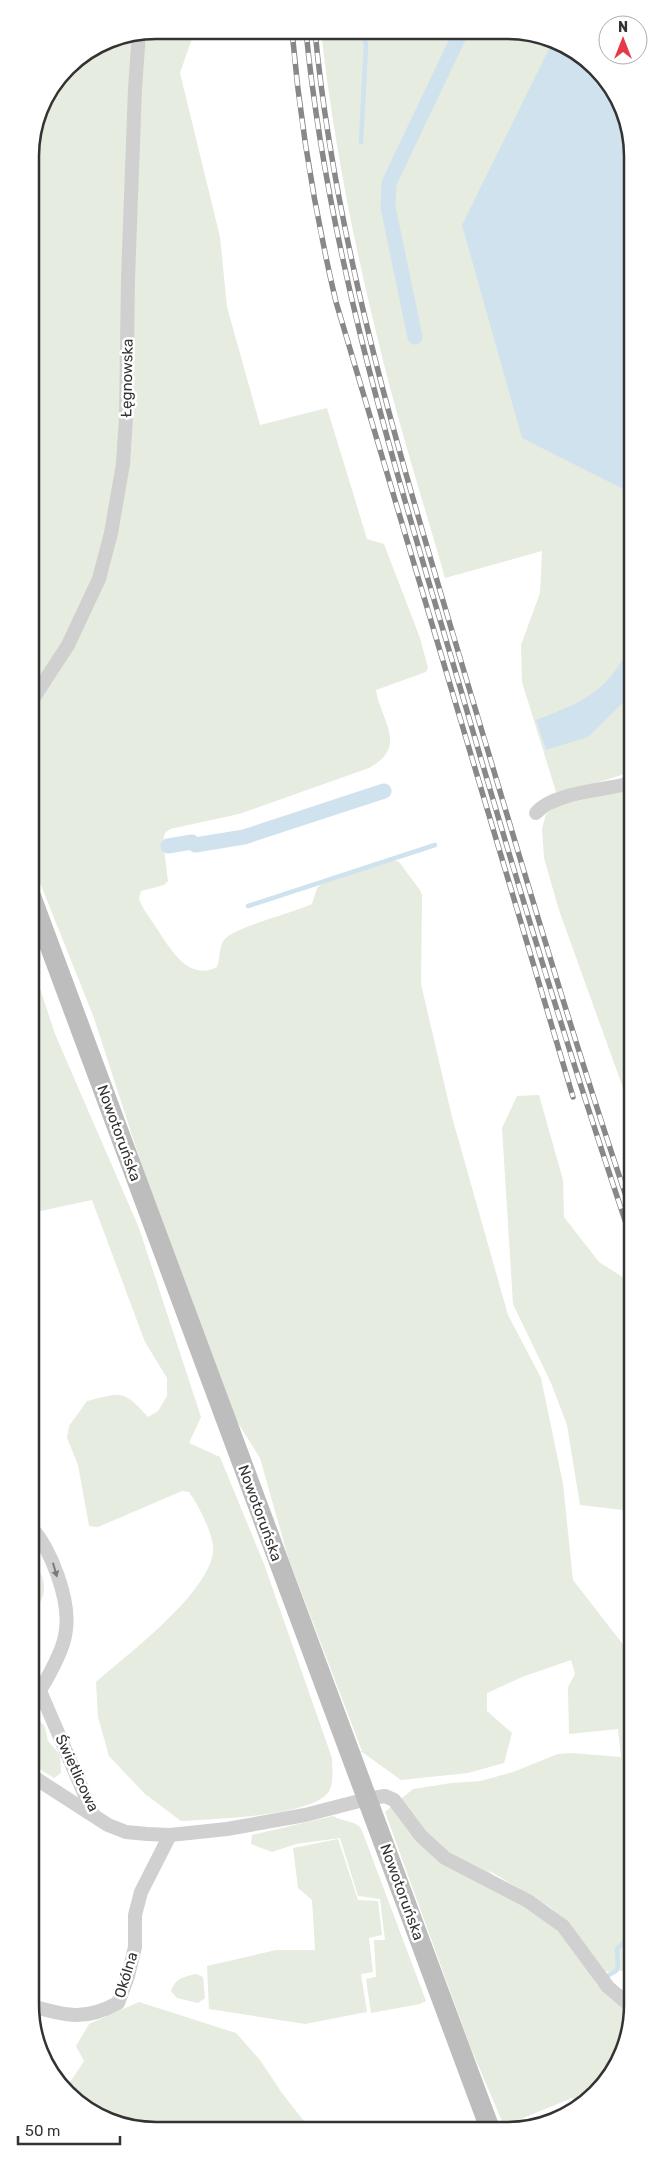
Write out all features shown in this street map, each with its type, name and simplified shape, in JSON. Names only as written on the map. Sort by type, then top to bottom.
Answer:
[{"type":"main road","name":"Nowotoruńska","points":[[39,918],[487,2122]]},
{"type":"street","name":"Łęgnowska","points":[[39,690],[68,645],[98,578],[111,533],[123,464],[126,417],[134,98],[138,40]]},
{"type":"street","points":[[536,813],[544,805],[554,800],[624,785]]},
{"type":"street","name":"Świetlicowa","points":[[39,1537],[48,1549],[53,1562],[66,1616],[66,1629],[56,1662],[39,1689]]},
{"type":"street","name":"Świetlicowa","points":[[39,1700],[93,1814],[108,1825],[126,1832],[170,1834],[227,1829],[305,1815],[385,1796],[394,1800],[421,1836],[445,1858],[547,1913],[563,1926],[608,1987],[624,2000]]},
{"type":"street","points":[[39,1780],[93,1814]]},
{"type":"street","name":"Okólna","points":[[39,2008],[67,2016],[79,2017],[109,2008],[118,2003],[128,1976],[135,1947],[135,1915],[141,1892],[170,1834]]},
{"type":"shaded area","points":[[192,39],[180,73],[220,237],[227,307],[260,425],[327,408],[367,539],[384,544],[420,638],[428,668],[426,672],[376,690],[387,723],[390,742],[388,751],[381,760],[369,768],[239,814],[170,829],[165,833],[163,841],[168,881],[164,885],[141,891],[139,899],[168,945],[181,961],[197,970],[207,970],[217,967],[222,943],[230,935],[251,925],[312,904],[317,888],[322,884],[394,860],[399,862],[422,895],[421,984],[452,1117],[508,1315],[541,1378],[563,1484],[573,1580],[624,1646],[624,1971],[602,1972],[564,1919],[550,1907],[488,1870],[506,1889],[547,1913],[581,1957],[597,1985],[624,2004],[620,2035],[612,2057],[605,2070],[590,2088],[575,2101],[572,2098],[515,2121],[502,2122],[470,2046],[385,1812],[413,1789],[451,1783],[481,1781],[513,1772],[558,1754],[571,1753],[621,1757],[618,1729],[569,1734],[568,1687],[575,1674],[571,1660],[522,1677],[487,1693],[487,1711],[512,1733],[504,1763],[468,1773],[401,1780],[362,1752],[332,1758],[362,1751],[288,1557],[260,1458],[228,1407],[152,1197],[94,1018],[39,880],[39,148],[45,118],[58,91],[73,73],[91,58],[111,48],[133,41]]},
{"type":"shaded area","points":[[322,39],[507,39],[530,41],[545,45],[572,58],[590,73],[600,85],[609,97],[615,111],[622,133],[624,156],[624,774],[557,795],[522,682],[521,645],[540,593],[542,551],[445,578],[394,403],[379,344],[345,189]]},
{"type":"shaded area","points":[[624,790],[624,1091],[559,910],[544,858],[542,829],[546,814],[556,806]]},
{"type":"shaded area","points":[[39,985],[55,1034],[139,1228],[201,1417],[189,1443],[220,1457],[264,1564],[332,1758],[331,1786],[322,1798],[306,1806],[285,1811],[262,1815],[181,1821],[145,1794],[109,1756],[98,1717],[96,1682],[146,1640],[182,1604],[197,1586],[208,1568],[213,1546],[205,1521],[189,1492],[182,1491],[98,1527],[89,1526],[78,1465],[67,1438],[69,1426],[87,1401],[115,1395],[122,1395],[133,1402],[148,1417],[158,1411],[167,1396],[167,1378],[145,1342],[92,1200],[39,1211]]},
{"type":"shaded area","points":[[539,1095],[563,1180],[564,1217],[599,1262],[624,1278],[624,1510],[580,1505],[567,1425],[551,1383],[513,1304],[502,1128],[517,1096]]},
{"type":"shaded area","points":[[39,1570],[44,1590],[39,1603]]},
{"type":"shaded area","points":[[39,1720],[45,1727],[48,1741],[60,1755],[61,1773],[54,1778],[39,1768]]},
{"type":"shaded area","points":[[333,1816],[361,1828],[426,2001],[420,2004],[371,2013],[366,1979],[376,1977],[374,1940],[385,1940],[380,1899],[358,1896],[340,1838],[296,1844],[272,1852],[251,1844],[252,1835]]},
{"type":"shaded area","points":[[338,1839],[358,1900],[378,1901],[382,1935],[369,1938],[373,1972],[361,1974],[367,2012],[305,2024],[209,2009],[207,1966],[276,1950],[315,1950],[312,1900],[298,1888],[293,1848]]},
{"type":"shaded area","points":[[196,1974],[203,1977],[205,1998],[198,2003],[177,1998],[171,1991],[175,1983],[184,1977]]},
{"type":"shaded area","points":[[139,2002],[236,2033],[260,2060],[305,2122],[141,2121],[126,2118],[97,2107],[69,2084],[84,2061],[76,2046],[89,2024]]},
{"type":"water","points":[[550,47],[572,58],[590,73],[609,97],[620,126],[623,141],[624,489],[522,438],[462,225]]},
{"type":"water","points":[[624,658],[624,702],[588,737],[546,750],[536,720],[587,697],[596,691]]},
{"type":"waterway","points":[[361,142],[366,45],[365,39]]},
{"type":"waterway","points":[[415,337],[388,207],[389,183],[458,39]]},
{"type":"waterway","points":[[168,846],[192,842],[195,845],[244,837],[384,791]]},
{"type":"waterway","points":[[248,906],[435,845]]},
{"type":"waterway","points":[[605,1977],[616,1971],[618,1966],[617,1949],[624,1942]]},
{"type":"railway","points":[[293,39],[309,168],[336,302],[573,1097]]},
{"type":"railway","points":[[307,39],[316,115],[330,198],[367,362],[389,444],[522,896],[624,1216]]},
{"type":"railway","points":[[316,39],[325,114],[355,277],[396,438],[547,947],[624,1190]]}]
